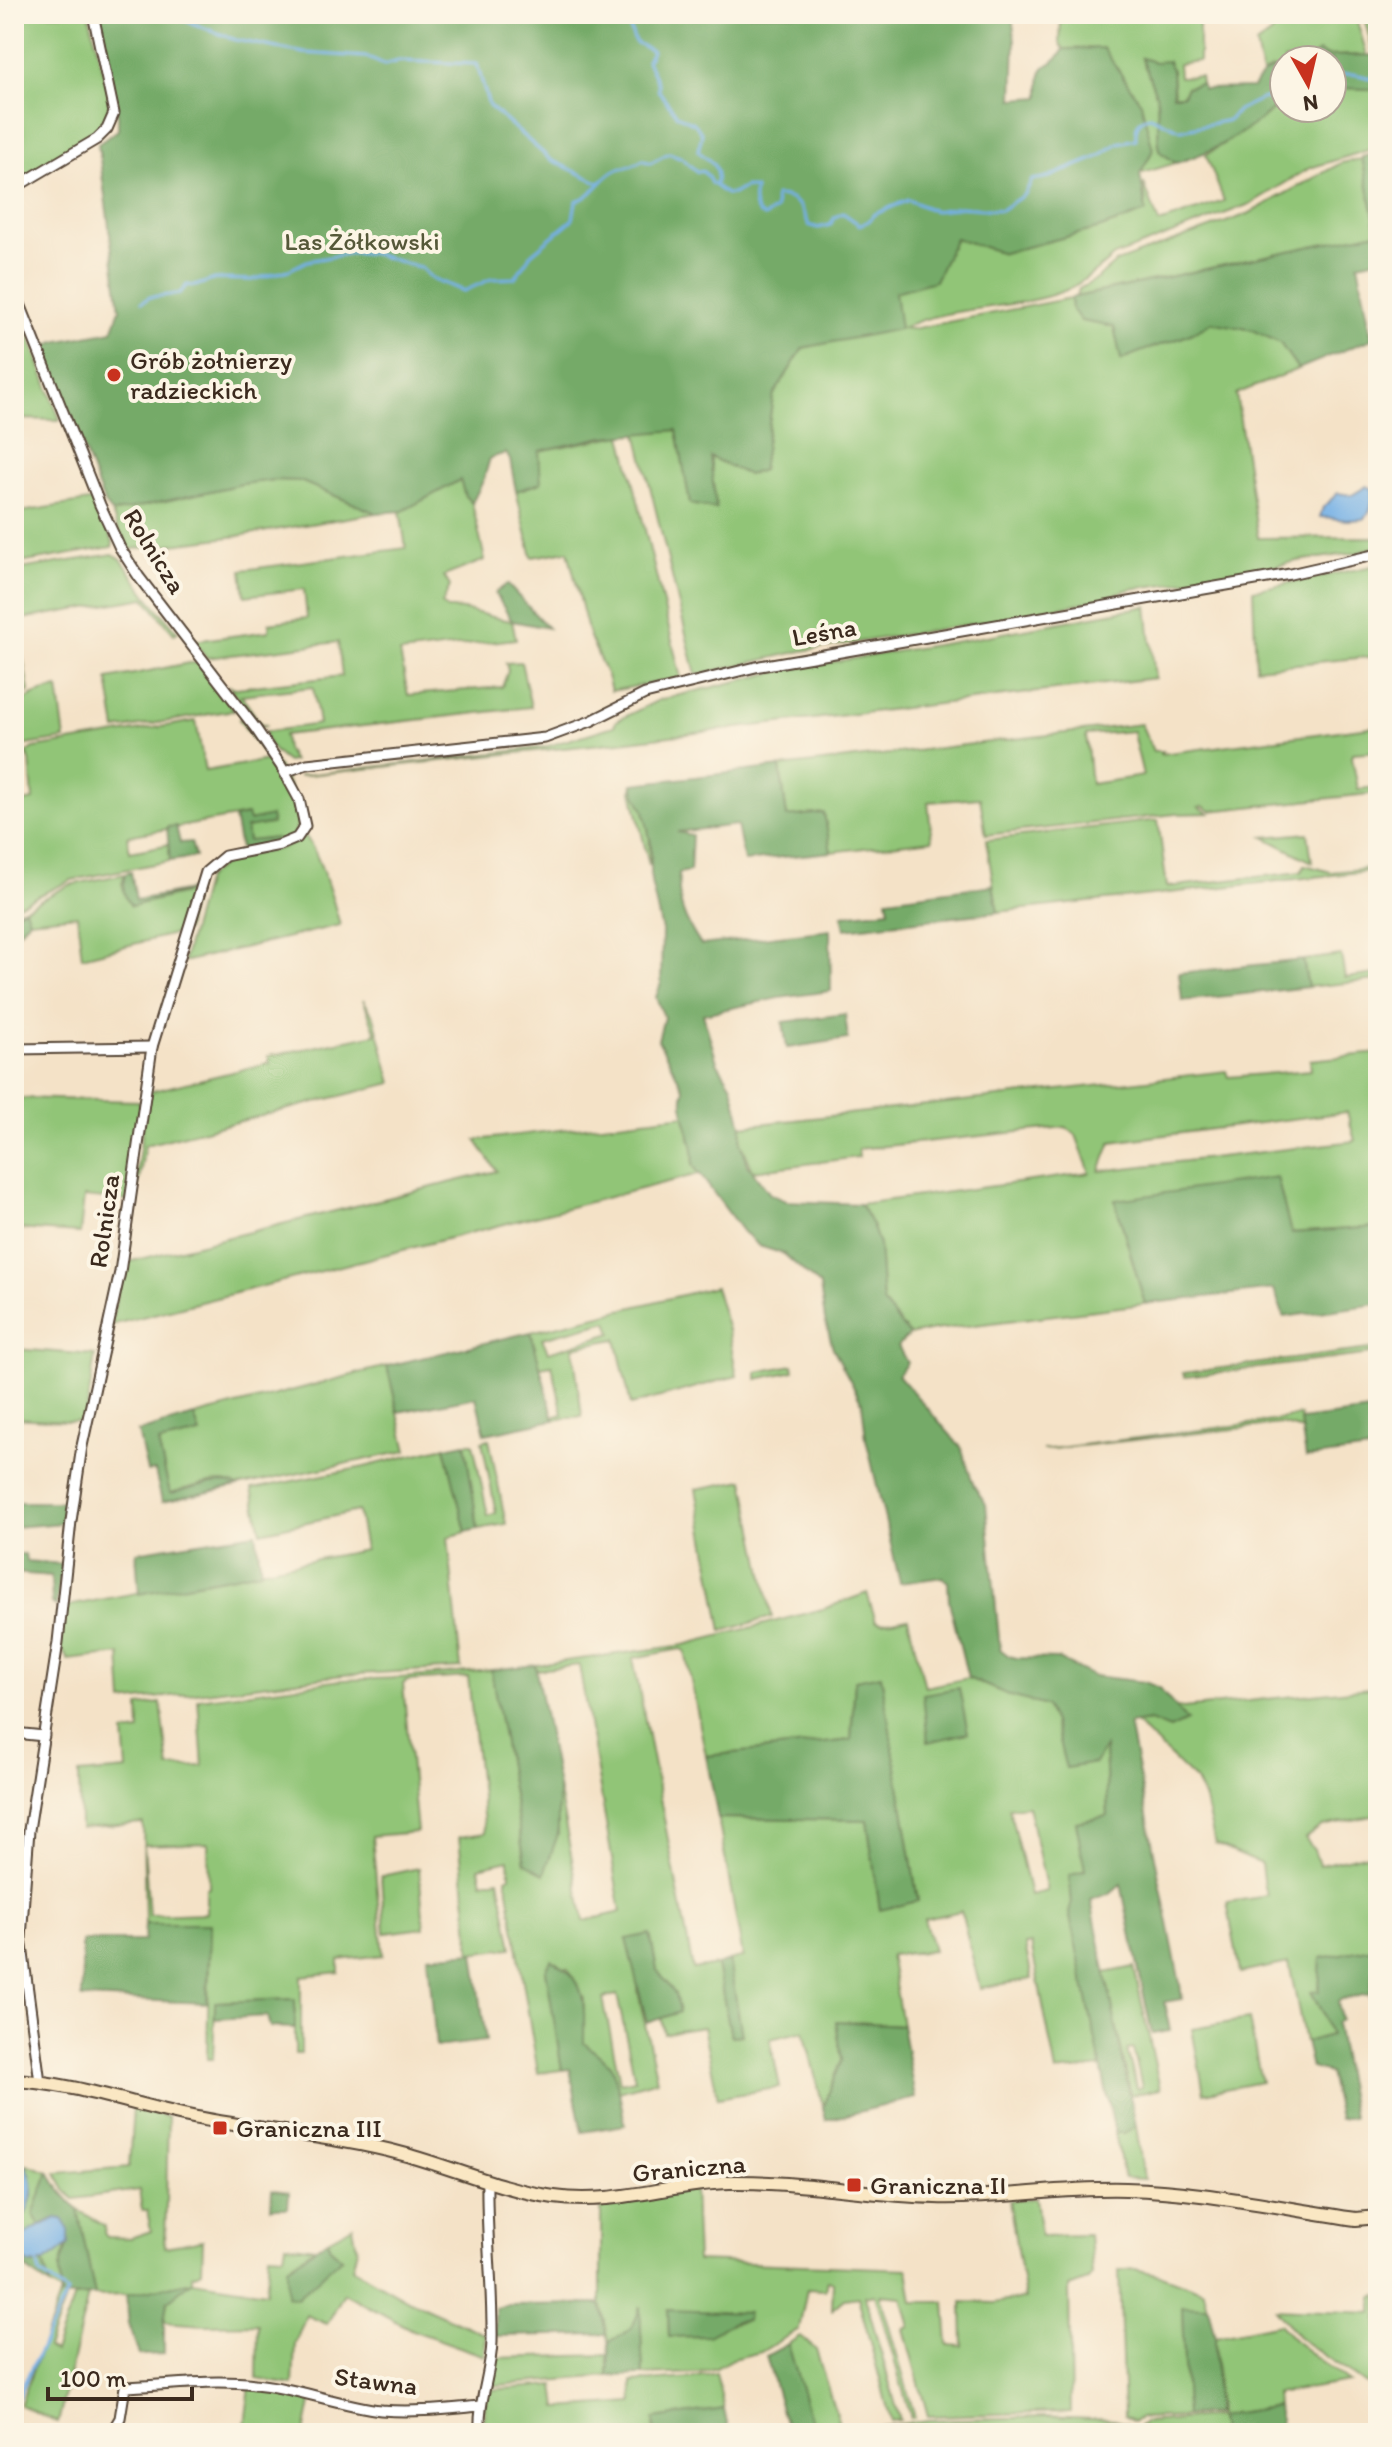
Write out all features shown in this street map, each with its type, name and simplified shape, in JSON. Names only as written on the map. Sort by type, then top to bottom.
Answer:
[{"type":"street","points":[[14,188],[97,139],[107,129],[114,113],[93,14]]},
{"type":"street","name":"Rolnicza","points":[[14,289],[120,548],[285,772],[304,815],[302,834],[291,842],[225,856],[206,872],[152,1047],[120,1272],[79,1465],[17,1938],[40,2082]]},
{"type":"street","name":"Leśna","points":[[285,772],[307,764],[545,738],[591,721],[645,694],[760,666],[1290,574],[1378,554]]},
{"type":"street","points":[[14,1049],[152,1047]]},
{"type":"street","points":[[14,1733],[44,1736]]},
{"type":"street","name":"Graniczna","points":[[14,2080],[40,2082],[190,2117],[400,2153],[523,2192],[576,2200],[601,2200],[730,2182],[979,2198],[1126,2189],[1356,2219],[1378,2217]]},
{"type":"street","points":[[480,2433],[480,2406],[492,2342],[486,2235],[487,2181]]},
{"type":"street","name":"Stawna","points":[[111,2433],[120,2418],[125,2387],[250,2383],[292,2388],[381,2410],[480,2406]]},
{"type":"green space","points":[[14,14],[89,14],[110,101],[107,122],[99,133],[14,187]]},
{"type":"green space","name":"Las Żółkowski","points":[[99,14],[1012,14],[1015,41],[1013,99],[1040,97],[1043,69],[1064,49],[1103,48],[1141,103],[1153,150],[1140,174],[1146,212],[1101,228],[1003,253],[955,238],[935,281],[895,292],[900,329],[803,348],[773,396],[762,470],[748,475],[710,457],[716,509],[690,504],[677,430],[603,437],[539,451],[541,483],[516,491],[506,453],[490,458],[472,503],[465,496],[460,480],[403,511],[376,513],[300,481],[274,480],[242,484],[112,513],[103,500],[45,347],[55,342],[112,331],[120,309],[98,144],[118,130],[118,116]]},
{"type":"green space","points":[[1061,14],[1199,14],[1199,61],[1178,64],[1179,77],[1200,76],[1201,83],[1187,87],[1183,95],[1174,95],[1172,70],[1142,59],[1157,97],[1159,151],[1176,163],[1143,173],[1142,168],[1153,150],[1140,103],[1103,49],[1064,49],[1060,43]]},
{"type":"green space","points":[[1284,14],[1355,14],[1367,55],[1348,55],[1348,44],[1268,44],[1268,70],[1262,74],[1256,45],[1272,33]]},
{"type":"green space","points":[[1378,19],[1378,55],[1374,55],[1365,22]]},
{"type":"green space","points":[[1378,55],[1378,93],[1370,89],[1348,88],[1348,56]]},
{"type":"green space","points":[[1142,58],[1155,62],[1168,61],[1172,70],[1173,95],[1183,95],[1187,87],[1201,83],[1203,89],[1253,88],[1268,72],[1268,113],[1233,138],[1176,163],[1159,151],[1157,97]]},
{"type":"green space","points":[[1348,87],[1370,89],[1377,92],[1378,147],[1310,168],[1250,204],[1114,256],[1064,291],[1024,302],[941,315],[902,328],[912,329],[1071,298],[1072,309],[1114,327],[1122,360],[1191,334],[1212,322],[1253,330],[1280,343],[1298,369],[1236,394],[1258,538],[1378,537],[1378,546],[1356,553],[1297,561],[1247,573],[1130,589],[1102,599],[966,625],[802,651],[696,675],[637,433],[678,430],[690,504],[716,508],[710,456],[748,475],[762,470],[773,396],[803,348],[839,339],[955,238],[1003,253],[1101,228],[1146,212],[1144,183],[1159,223],[1224,201],[1206,155],[1267,115],[1268,124],[1348,124]]},
{"type":"green space","points":[[1378,153],[1378,259],[1358,263],[1372,339],[1298,369],[1280,343],[1253,330],[1212,322],[1191,334],[1121,360],[1114,327],[1081,321],[1072,309],[1071,298],[1377,232],[1362,157]]},
{"type":"green space","points":[[1362,159],[1378,232],[1075,297],[1079,289],[1097,279],[1116,262],[1248,214],[1341,163]]},
{"type":"green space","points":[[14,294],[60,420],[14,419]]},
{"type":"green space","points":[[622,435],[681,678],[611,691],[589,635],[568,551],[532,557],[516,491],[540,483],[539,451]]},
{"type":"green space","points":[[460,480],[465,496],[472,503],[485,560],[444,576],[450,586],[442,604],[447,609],[512,621],[516,639],[400,653],[408,695],[502,687],[508,671],[506,663],[521,662],[531,707],[284,735],[286,749],[293,761],[287,762],[269,745],[265,732],[319,724],[313,687],[241,695],[261,724],[265,725],[258,727],[229,686],[236,688],[342,676],[338,642],[207,658],[193,641],[269,631],[269,623],[307,618],[304,589],[245,596],[242,570],[406,548],[400,511]]},
{"type":"green space","points":[[300,481],[376,513],[238,536],[125,550],[112,513],[242,484]]},
{"type":"green space","points":[[95,500],[113,542],[112,547],[14,564],[14,513]]},
{"type":"green space","points":[[113,554],[121,559],[178,632],[174,634],[145,598],[16,620],[29,691],[14,704],[14,570]]},
{"type":"green space","points":[[1378,565],[1378,656],[1256,668],[1253,590]]},
{"type":"green space","points":[[507,584],[548,628],[512,621],[495,593]]},
{"type":"green space","points":[[1147,606],[1155,678],[620,742],[298,776],[545,747],[614,726],[616,721],[659,700],[784,670]]},
{"type":"green space","points":[[200,663],[234,710],[116,730],[108,679]]},
{"type":"green space","points":[[58,688],[65,739],[14,747],[15,722],[20,706],[33,695]]},
{"type":"green space","points":[[243,718],[273,759],[292,793],[298,824],[292,837],[276,842],[276,838],[248,842],[246,828],[272,823],[249,821],[247,815],[127,836],[130,852],[170,844],[170,861],[72,880],[14,907],[14,804],[33,800],[30,760],[26,753],[34,748],[196,721],[205,771],[267,760],[239,719]]},
{"type":"green space","points":[[1141,724],[1153,751],[1163,751],[1161,754],[1378,726],[1378,751],[1353,753],[1352,757],[1358,789],[1378,787],[1378,793],[1211,811],[1203,806],[1199,807],[1209,813],[986,835],[980,798],[928,802],[932,840],[831,852],[824,813],[787,817],[780,767]],"holes":[[[1133,731],[1143,776],[1091,784],[1086,735]]]},
{"type":"green space","points":[[780,767],[787,817],[824,813],[831,852],[744,861],[737,825],[677,832],[692,835],[690,871],[679,873],[679,893],[686,919],[701,945],[830,930],[831,991],[703,1014],[717,1062],[732,1086],[748,1165],[770,1194],[786,1201],[860,1204],[872,1225],[879,1245],[883,1303],[909,1335],[898,1346],[907,1363],[898,1375],[961,1447],[974,1486],[986,1504],[1000,1649],[1017,1658],[1058,1659],[1093,1676],[1145,1682],[1159,1688],[1187,1721],[1170,1729],[1150,1721],[1129,1724],[1180,1984],[1182,1999],[1164,2002],[1170,2031],[1152,2034],[1121,1884],[1110,1893],[1091,1900],[1136,2126],[1124,2133],[1115,2133],[1069,1912],[1072,1902],[1069,1876],[1085,1870],[1076,1822],[1108,1816],[1105,1747],[1095,1763],[1066,1768],[1046,1706],[1011,1696],[968,1678],[949,1601],[948,1582],[943,1577],[900,1583],[866,1439],[862,1403],[833,1348],[820,1286],[784,1254],[759,1246],[743,1232],[693,1165],[694,1156],[683,1109],[684,1089],[658,1040],[664,1017],[656,997],[661,983],[662,931],[651,882],[651,843],[644,811],[633,784]]},
{"type":"green space","points":[[633,784],[648,827],[649,865],[632,791]]},
{"type":"green space","points":[[247,815],[249,821],[271,816],[272,824],[246,828],[248,841],[276,838],[276,842],[240,849],[234,818]]},
{"type":"green space","points":[[1158,820],[1167,887],[1301,872],[1305,865],[1331,872],[1378,867],[1378,870],[998,912],[986,840]]},
{"type":"green space","points":[[176,826],[180,843],[191,842],[195,857],[170,861],[167,827]]},
{"type":"green space","points":[[1308,833],[1312,862],[1264,837]]},
{"type":"green space","points":[[305,836],[321,866],[340,925],[183,962],[206,879],[230,861],[279,849]]},
{"type":"green space","points":[[131,872],[136,900],[195,889],[131,906],[123,887],[125,874]]},
{"type":"green space","points":[[125,874],[122,884],[131,906],[194,891],[186,931],[82,957],[77,915],[29,920],[25,909],[14,914],[14,911],[69,885]]},
{"type":"green space","points":[[993,885],[998,912],[845,929],[842,915],[889,910],[887,899]]},
{"type":"green space","points":[[25,908],[29,920],[14,937],[14,914]]},
{"type":"green space","points":[[1341,955],[1345,978],[1376,974],[1378,980],[1308,987],[1303,960]]},
{"type":"green space","points":[[1303,960],[1308,987],[1182,1001],[1179,973]]},
{"type":"green space","points":[[363,999],[374,1017],[392,1083],[145,1145],[138,1187],[134,1189],[148,1092],[270,1063],[269,1056],[376,1034]]},
{"type":"green space","points":[[845,1014],[848,1039],[787,1048],[783,1022]]},
{"type":"green space","points":[[1378,1053],[1378,1227],[1290,1233],[1277,1178],[1115,1201],[1145,1304],[909,1335],[883,1303],[879,1245],[860,1204],[1090,1173],[1076,1135],[1066,1127],[858,1149],[859,1157],[753,1171],[741,1142],[742,1126],[1226,1071],[1228,1077],[1311,1070],[1310,1060]],"holes":[[[1347,1112],[1355,1141],[1100,1171],[1111,1142]]]},
{"type":"green space","points":[[14,1098],[140,1101],[127,1201],[84,1197],[80,1233],[16,1229]]},
{"type":"green space","points":[[685,1115],[695,1151],[693,1165],[699,1174],[111,1325],[129,1229],[133,1228],[128,1262],[497,1171],[476,1140]]},
{"type":"green space","points":[[1277,1177],[1291,1233],[1378,1227],[1378,1304],[1284,1317],[1274,1289],[1145,1304],[1115,1200]]},
{"type":"green space","points":[[715,1287],[737,1376],[631,1405],[616,1339],[573,1347],[582,1416],[554,1420],[553,1417],[563,1414],[552,1365],[540,1367],[531,1332]],"holes":[[[608,1321],[612,1333],[548,1352],[542,1338]]]},
{"type":"green space","points":[[531,1332],[554,1420],[485,1434],[476,1397],[398,1412],[387,1366]]},
{"type":"green space","points":[[1378,1348],[1378,1353],[1185,1377],[1183,1373]]},
{"type":"green space","points":[[14,1349],[95,1355],[85,1422],[14,1418]]},
{"type":"green space","points":[[793,1365],[794,1371],[757,1379],[757,1372]]},
{"type":"green space","points":[[387,1366],[407,1451],[238,1486],[222,1482],[170,1493],[158,1443],[199,1434],[194,1416]]},
{"type":"green space","points":[[1378,1410],[1378,1449],[1306,1458],[1300,1420]]},
{"type":"green space","points":[[1300,1415],[1302,1430],[1281,1424],[1042,1450],[1272,1421]]},
{"type":"green space","points":[[194,1416],[200,1434],[158,1443],[170,1493],[222,1482],[238,1486],[162,1502],[155,1471],[147,1472],[138,1432]]},
{"type":"green space","points":[[489,1439],[506,1524],[478,1529],[465,1443],[473,1443],[488,1516],[496,1513],[482,1441]]},
{"type":"green space","points":[[465,1443],[478,1529],[466,1532],[445,1447]]},
{"type":"green space","points":[[445,1447],[466,1532],[448,1537],[461,1668],[343,1675],[123,1702],[120,1654],[68,1660],[60,1646],[67,1606],[365,1550],[358,1511],[261,1532],[252,1489]]},
{"type":"green space","points":[[744,1480],[772,1617],[722,1631],[696,1489]]},
{"type":"green space","points":[[14,1502],[64,1502],[63,1523],[14,1527]]},
{"type":"green space","points":[[256,1533],[261,1571],[139,1594],[136,1552]]},
{"type":"green space","points":[[14,1554],[25,1554],[26,1561],[62,1564],[56,1606],[52,1603],[51,1576],[14,1573]]},
{"type":"green space","points":[[867,1593],[876,1621],[882,1623],[908,1618],[925,1687],[968,1678],[1011,1696],[1046,1706],[1066,1767],[1105,1745],[1108,1817],[1085,1870],[1069,1877],[1072,1902],[1069,1912],[1102,2067],[1056,2072],[1031,1944],[1025,1945],[1032,1979],[980,1988],[961,1911],[924,1919],[933,1951],[890,1955],[902,2025],[836,2021],[842,2060],[823,2107],[804,2031],[770,2039],[780,2087],[718,2098],[703,2027],[664,2033],[661,2018],[678,2012],[675,1994],[657,1970],[650,1934],[638,1991],[657,2080],[619,2091],[611,2065],[584,2043],[584,1998],[568,1968],[546,1970],[562,2070],[538,2073],[506,1878],[510,1876],[509,1860],[479,1867],[482,1882],[499,1879],[512,1948],[471,1953],[459,1837],[485,1833],[468,1677],[407,1681],[403,1684],[417,1832],[372,1836],[383,1955],[339,1960],[339,1972],[301,1976],[301,2054],[295,2054],[295,1999],[215,2002],[213,2059],[207,2059],[210,1924],[145,1924],[143,1823],[80,1828],[79,1774],[127,1770],[124,1733],[140,1731],[139,1706],[161,1703],[169,1768],[203,1766],[198,1699],[342,1680],[491,1670],[525,1862],[558,1834],[558,1787],[584,1921],[621,1912],[579,1665],[537,1670],[535,1665],[684,1645],[823,1609]],"holes":[[[681,1649],[685,1651],[706,1756],[851,1740],[855,1680],[881,1676],[918,1901],[880,1909],[867,1820],[718,1818],[743,1957],[729,1961],[742,2035],[731,2036],[717,1965],[693,1969],[633,1658]],[[1028,1806],[1047,1891],[1030,1895],[1009,1808]],[[208,1843],[206,1913],[149,1915],[144,1845]],[[617,1995],[635,2079],[620,2082],[603,1998]]]},
{"type":"green space","points":[[535,1665],[558,1787],[558,1834],[544,1874],[525,1862],[491,1670]]},
{"type":"green space","points":[[881,1675],[918,1901],[880,1910],[867,1820],[718,1818],[706,1756],[851,1740],[855,1680]]},
{"type":"green space","points":[[1378,1687],[1378,1815],[1322,1826],[1305,1838],[1314,1850],[1319,1865],[1378,1852],[1378,1947],[1321,1958],[1319,1991],[1311,1993],[1330,2035],[1305,2042],[1289,1963],[1240,1973],[1227,1902],[1268,1896],[1261,1864],[1215,1844],[1205,1800],[1196,1781],[1135,1723],[1150,1721],[1170,1729],[1186,1721],[1172,1706],[1183,1708]]},
{"type":"green space","points":[[959,1688],[968,1733],[928,1742],[923,1694]]},
{"type":"green space","points":[[419,1868],[424,1928],[385,1933],[381,1876]]},
{"type":"green space","points":[[145,1924],[210,1924],[207,2003],[82,1998],[82,1941],[144,1941]]},
{"type":"green space","points":[[650,1934],[657,1970],[675,1994],[679,2012],[647,2023],[626,1939]]},
{"type":"green space","points":[[1378,1947],[1370,1994],[1338,2002],[1341,2020],[1336,2023],[1353,2117],[1339,2119],[1329,2073],[1311,2068],[1305,2042],[1330,2035],[1311,1992],[1319,1991],[1321,1958]]},
{"type":"green space","points":[[474,1952],[486,2041],[436,2047],[428,1956]]},
{"type":"green space","points":[[1378,1954],[1376,2031],[1370,1994],[1375,1955]]},
{"type":"green space","points":[[551,1960],[563,1967],[578,1985],[584,2006],[584,2043],[611,2065],[625,2125],[582,2132],[570,2069],[562,2070],[546,1970]]},
{"type":"green space","points":[[729,1961],[742,2035],[731,2036],[717,1965]]},
{"type":"green space","points":[[1134,1967],[1160,2089],[1131,2095],[1105,1973]],"holes":[[[1133,2049],[1142,2087],[1137,2089],[1127,2050]]]},
{"type":"green space","points":[[295,1999],[295,2028],[270,2027],[267,2016],[215,2019],[215,2002]]},
{"type":"green space","points":[[1249,2019],[1261,2082],[1204,2093],[1192,2029]]},
{"type":"green space","points":[[836,2021],[902,2025],[915,2098],[826,2120],[823,2107],[842,2060]]},
{"type":"green space","points":[[133,2107],[168,2117],[165,2247],[203,2240],[202,2271],[192,2275],[192,2281],[266,2292],[269,2254],[284,2255],[286,2244],[314,2248],[287,2267],[341,2258],[331,2249],[328,2240],[353,2226],[357,2249],[352,2268],[410,2301],[486,2335],[485,2356],[412,2330],[344,2293],[327,2324],[306,2315],[295,2344],[293,2385],[257,2379],[258,2324],[164,2322],[167,2301],[190,2282],[126,2295],[95,2296],[78,2210],[105,2226],[107,2237],[130,2238],[151,2231],[147,2210],[142,2210],[139,2190],[74,2199],[56,2173],[129,2167]]},
{"type":"green space","points":[[1136,2126],[1144,2179],[1124,2178],[1115,2133],[1124,2133]]},
{"type":"green space","points":[[27,2164],[49,2172],[34,2214],[40,2225],[15,2245],[14,2230],[33,2193]]},
{"type":"green space","points":[[49,2172],[78,2210],[95,2296],[60,2297],[61,2262],[68,2243],[68,2232],[56,2218],[40,2225],[33,2214]]},
{"type":"green space","points":[[694,2189],[697,2261],[908,2269],[913,2302],[945,2302],[948,2345],[963,2346],[962,2302],[994,2303],[1025,2298],[1009,2201],[1036,2198],[1041,2236],[1089,2235],[1092,2275],[1088,2280],[1069,2287],[1071,2412],[928,2416],[904,2329],[910,2327],[902,2297],[880,2295],[915,2417],[911,2418],[875,2294],[865,2296],[900,2420],[891,2421],[858,2297],[844,2299],[832,2309],[833,2282],[827,2280],[825,2290],[807,2289],[799,2329],[761,2352],[732,2359],[699,2373],[643,2375],[640,2310],[630,2331],[609,2341],[601,2304],[601,2205]],"holes":[[[668,2311],[746,2320],[669,2337]]]},
{"type":"green space","points":[[272,2190],[289,2192],[288,2208],[271,2208]]},
{"type":"green space","points":[[328,2240],[331,2249],[341,2258],[297,2298],[287,2296],[287,2267]]},
{"type":"green space","points":[[14,2244],[21,2257],[32,2265],[43,2262],[50,2286],[14,2261]]},
{"type":"green space","points":[[69,2244],[60,2268],[61,2293],[50,2286],[43,2262]]},
{"type":"green space","points":[[1135,2269],[1204,2291],[1208,2307],[1182,2307],[1186,2416],[1140,2418],[1133,2422],[1124,2416],[1119,2271]]},
{"type":"green space","points":[[192,2281],[167,2301],[164,2354],[139,2355],[129,2324],[126,2295]]},
{"type":"green space","points":[[1378,2295],[1378,2392],[1300,2339],[1275,2309],[1373,2313],[1373,2297]]},
{"type":"green space","points":[[88,2296],[58,2423],[20,2405],[60,2297],[66,2297],[47,2348],[54,2352],[74,2297]]},
{"type":"green space","points":[[601,2304],[607,2334],[495,2336],[495,2308],[508,2305]]},
{"type":"green space","points":[[640,2306],[643,2375],[608,2376],[609,2341],[630,2329]]},
{"type":"green space","points":[[1182,2306],[1208,2307],[1215,2337],[1216,2413],[1186,2416]]},
{"type":"green space","points":[[668,2310],[748,2313],[746,2320],[735,2321],[708,2336],[669,2337]]},
{"type":"green space","points":[[1279,2324],[1297,2343],[1349,2382],[1276,2394],[1277,2406],[1219,2416],[1221,2433],[1136,2433],[1145,2422],[1218,2416],[1215,2337]]},
{"type":"green space","points":[[800,2336],[816,2350],[840,2427],[814,2433],[788,2344]]},
{"type":"green space","points":[[788,2344],[814,2433],[788,2433],[766,2356]]},
{"type":"green space","points":[[608,2355],[608,2376],[488,2386],[493,2358]]},
{"type":"green space","points":[[716,2373],[724,2409],[654,2419],[655,2433],[558,2433],[557,2430],[481,2433],[487,2390],[555,2385],[558,2408],[633,2403],[632,2382],[692,2378]]},
{"type":"green space","points":[[250,2385],[312,2398],[305,2433],[244,2433]]},
{"type":"green space","points":[[1277,2406],[1281,2433],[1221,2433],[1219,2416]]},
{"type":"green space","points":[[724,2409],[729,2433],[655,2433],[654,2419]]},
{"type":"green space","points":[[1045,2417],[1115,2420],[1127,2424],[1130,2433],[840,2433],[928,2420]]},
{"type":"water","points":[[1367,486],[1373,489],[1373,497],[1364,519],[1320,517],[1323,507],[1338,493],[1352,495]]},
{"type":"water","points":[[14,2163],[25,2165],[32,2190],[25,2216],[14,2230]]},
{"type":"water","points":[[56,2218],[62,2219],[69,2230],[69,2244],[47,2261],[39,2264],[26,2262],[15,2245],[27,2233]]},
{"type":"waterway","points":[[625,14],[635,42],[652,51],[647,61],[658,90],[677,115],[695,124],[702,134],[698,151],[716,169],[715,185]]},
{"type":"waterway","points":[[184,20],[236,40],[304,53],[366,57],[384,65],[399,61],[477,64],[489,106],[551,160],[600,183]]},
{"type":"waterway","points":[[1348,74],[1378,80]]},
{"type":"waterway","points":[[142,302],[150,297],[179,294],[187,285],[195,286],[215,279],[252,280],[289,270],[307,261],[353,253],[374,254],[421,268],[431,278],[464,291],[491,279],[515,278],[531,254],[573,219],[576,201],[588,195],[618,169],[643,160],[650,163],[669,153],[682,158],[697,172],[702,171],[711,183],[726,194],[733,194],[745,187],[755,189],[755,208],[764,217],[776,209],[775,196],[788,198],[797,204],[809,225],[818,228],[830,225],[835,217],[843,213],[860,225],[873,215],[908,200],[935,211],[959,207],[1001,210],[1025,194],[1032,180],[1049,177],[1098,157],[1118,143],[1136,139],[1138,124],[1146,117],[1181,130],[1229,120],[1238,110],[1268,97]]},
{"type":"waterway","points":[[14,2228],[27,2237]]},
{"type":"waterway","points":[[14,2405],[67,2293],[40,2273],[37,2262]]},
{"type":"place","name":"Grób żołnierzy radzieckich","points":[[114,375]]},
{"type":"place","name":"Graniczna III","points":[[220,2128]]},
{"type":"place","name":"Graniczna II","points":[[854,2185]]}]
